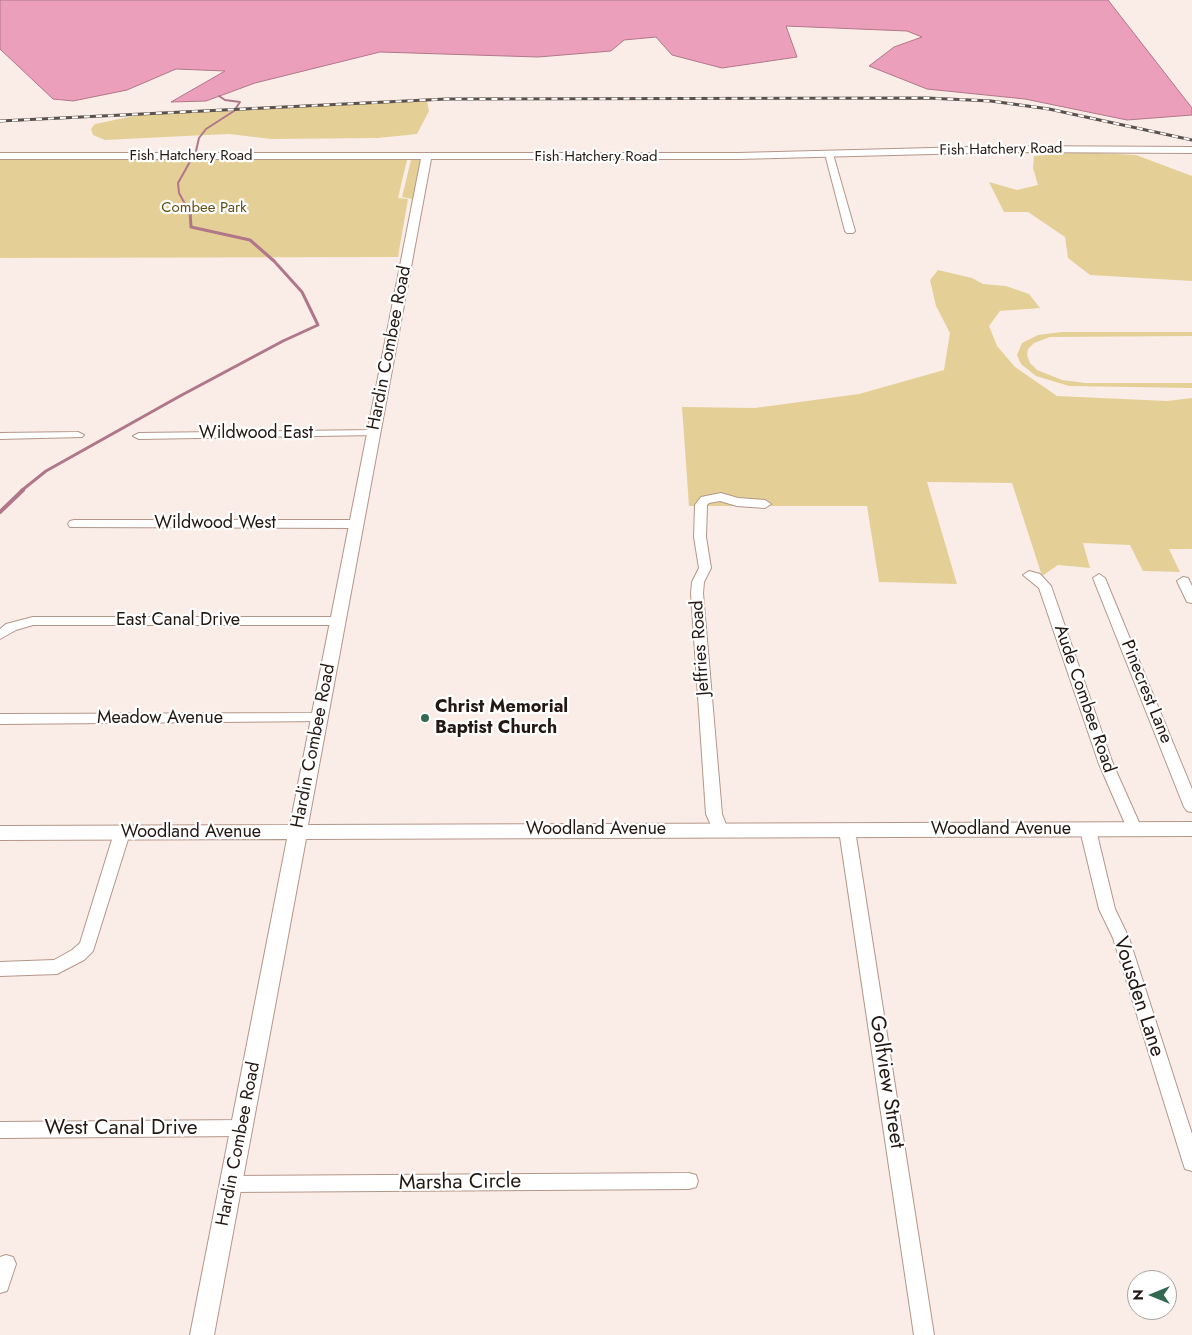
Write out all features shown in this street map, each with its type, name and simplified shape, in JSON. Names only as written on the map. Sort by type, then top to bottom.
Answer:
[{"type":"street","name":"Fish Hatchery Road","points":[[0,156],[738,156],[1010,149],[1192,150]]},
{"type":"street","points":[[829,154],[850,231]]},
{"type":"street","name":"Hardin Combee Road","points":[[202,1335],[426,156]]},
{"type":"street","name":"Wildwood East","points":[[139,436],[373,433]]},
{"type":"street","points":[[0,436],[78,435]]},
{"type":"street","name":"Jeffries Road","points":[[720,830],[714,814],[697,593],[698,582],[705,568],[700,537],[701,505],[705,500],[721,497],[737,502],[766,504]]},
{"type":"street","name":"Wildwood West","points":[[74,524],[356,524]]},
{"type":"street","name":"Aude Combee Road","points":[[1029,575],[1036,577],[1045,586],[1106,764],[1134,829]]},
{"type":"street","name":"Pinecrest Lane","points":[[1099,578],[1192,807]]},
{"type":"street","points":[[1183,581],[1192,599]]},
{"type":"street","name":"East Canal Drive","points":[[19,624],[33,621],[337,621]]},
{"type":"street","points":[[0,635],[19,624]]},
{"type":"street","name":"Meadow Avenue","points":[[0,719],[320,718]]},
{"type":"street","name":"Woodland Avenue","points":[[0,833],[1192,829]]},
{"type":"street","name":"Golfview Street","points":[[847,830],[924,1335]]},
{"type":"street","name":"Vousden Lane","points":[[1088,830],[1107,908],[1120,938],[1192,1163]]},
{"type":"street","points":[[0,969],[57,967],[78,955],[87,946],[122,833]]},
{"type":"street","name":"West Canal Drive","points":[[0,1130],[242,1128]]},
{"type":"street","name":"Marsha Circle","points":[[231,1184],[689,1181]]},
{"type":"street","points":[[0,1284],[6,1264]]},
{"type":"green space","points":[[427,101],[429,111],[417,134],[378,138],[271,139],[229,134],[105,140],[93,135],[91,129],[95,124],[148,113]]},
{"type":"green space","points":[[1078,152],[1136,155],[1192,176],[1192,281],[1090,275],[1068,258],[1065,237],[1028,212],[1004,212],[989,182],[1017,190],[1038,185],[1033,168],[1034,156]]},
{"type":"green space","points":[[421,158],[403,254],[412,199],[402,197],[411,160],[407,159]]},
{"type":"green space","name":"Combee Park","points":[[0,159],[407,160],[398,198],[408,199],[398,257],[0,258]]},
{"type":"green space","points":[[938,270],[972,278],[983,284],[1006,286],[1029,294],[1040,308],[1000,311],[989,326],[997,346],[1015,367],[1057,396],[1167,401],[1192,398],[1192,549],[1169,549],[1180,572],[1143,571],[1130,545],[1083,543],[1090,568],[1058,565],[1042,576],[1012,483],[927,482],[957,584],[879,582],[867,506],[689,506],[682,407],[755,408],[859,394],[944,370],[950,333],[936,306],[930,280]]},
{"type":"green space","points":[[1062,332],[1192,332],[1192,336],[1050,337],[1034,343],[1028,349],[1027,355],[1030,363],[1037,370],[1062,380],[1085,383],[1192,383],[1192,388],[1069,386],[1036,376],[1021,364],[1017,355],[1022,343],[1038,335]]},
{"type":"shaded area","points":[[0,0],[1108,0],[1192,108],[1192,115],[1127,120],[1025,99],[927,89],[869,66],[894,47],[922,37],[907,31],[786,26],[797,57],[722,68],[672,55],[656,37],[624,40],[611,51],[538,57],[380,52],[255,83],[206,101],[171,102],[225,71],[176,69],[127,90],[73,101],[53,99],[0,49]]},
{"type":"waterway","points":[[190,213],[179,193],[178,183],[196,151],[199,138],[206,129],[234,111],[240,102],[225,100],[219,96]]},
{"type":"waterway","points":[[21,491],[46,471],[180,396],[283,341],[318,325],[302,292],[274,261],[250,240],[191,227],[190,211]]},
{"type":"waterway","points":[[0,512],[23,490]]},
{"type":"railway","points":[[0,121],[446,99],[927,98],[991,101],[1049,109],[1192,140]]},
{"type":"place","name":"Christ Memorial Baptist Church","points":[[425,718]]}]
